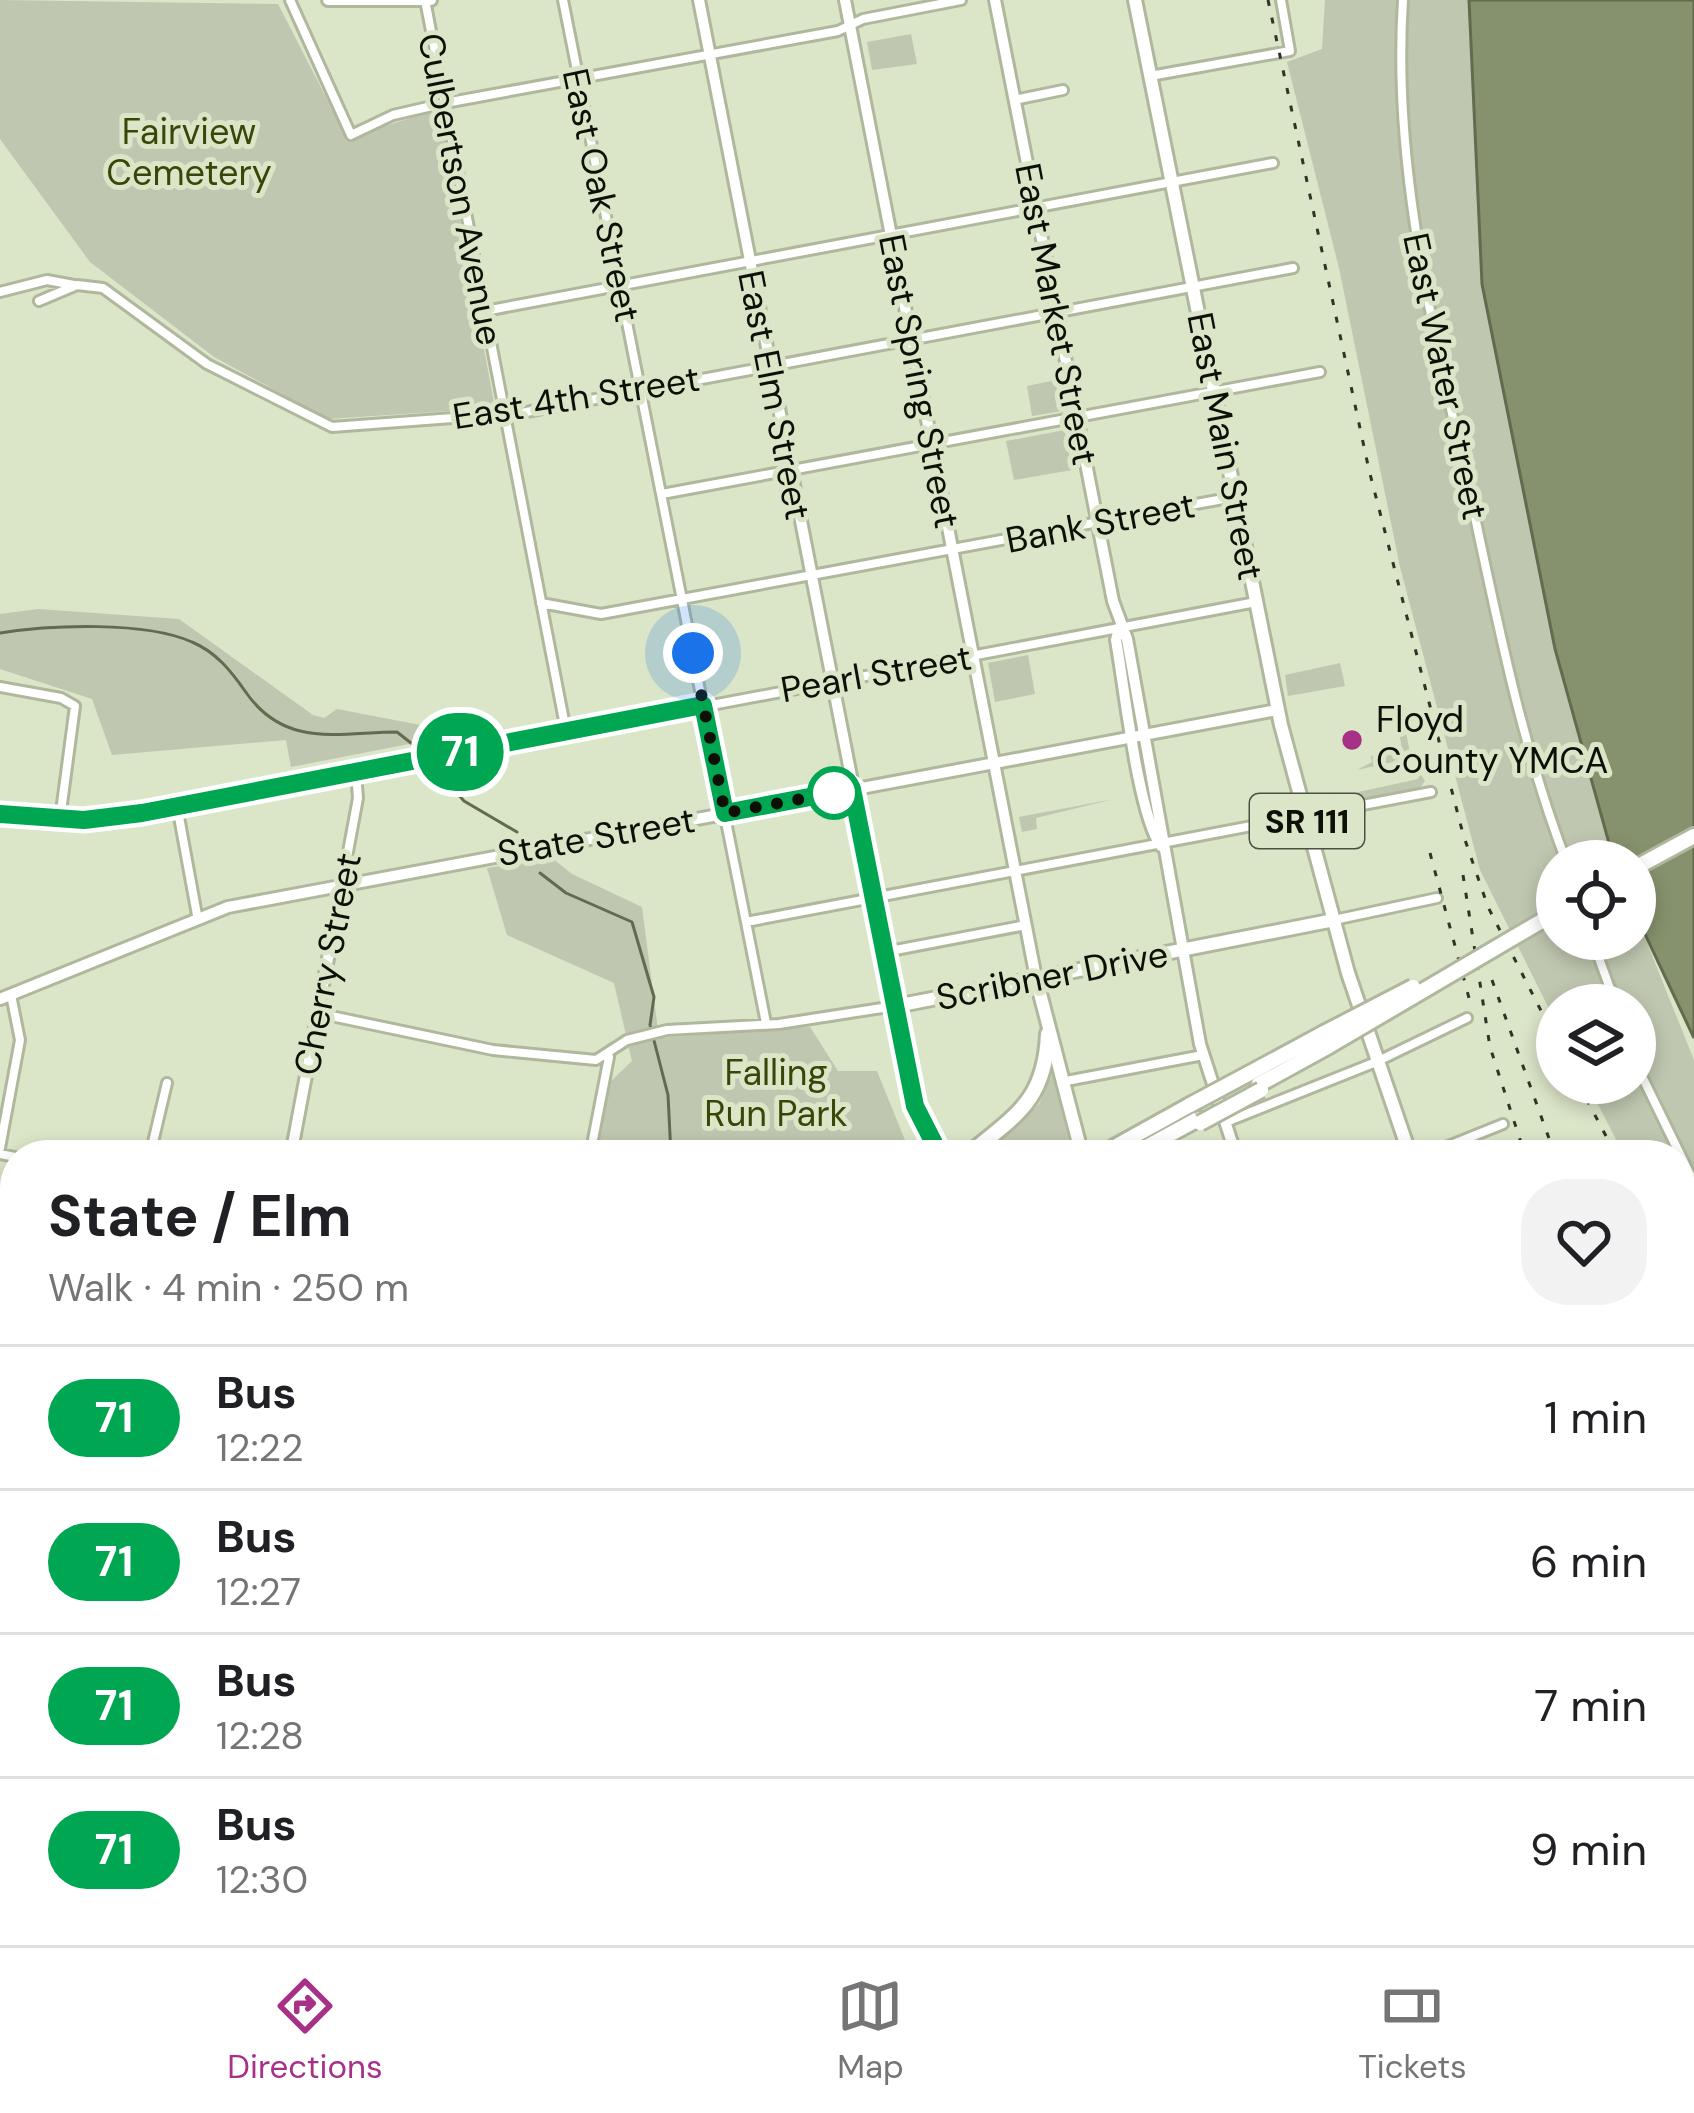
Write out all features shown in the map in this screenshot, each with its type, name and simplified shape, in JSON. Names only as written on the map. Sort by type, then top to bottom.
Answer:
[{"type":"highway","points":[[1656,859],[1694,838]]},
{"type":"highway","points":[[1406,997],[1536,926]]},
{"type":"highway","points":[[1328,1044],[1536,926]]},
{"type":"highway","points":[[1157,1140],[1497,947]]},
{"type":"highway","points":[[896,1006],[915,1106],[932,1140]]},
{"type":"highway","points":[[985,1140],[1036,1094],[1045,1071],[1048,1034]]},
{"type":"highway","points":[[1136,1140],[1196,1116]]},
{"type":"highway","points":[[1163,1140],[1196,1116]]},
{"type":"main road","points":[[328,0],[427,1]]},
{"type":"main road","name":"East Elm Street","points":[[699,0],[714,53],[749,261],[896,1006]]},
{"type":"main road","name":"East Spring Street","points":[[845,0],[1036,978]]},
{"type":"main road","name":"East Market Street","points":[[995,0],[1097,523],[1119,628],[1127,639],[1139,736],[1163,830],[1161,846],[1203,1055],[1230,1140]]},
{"type":"main road","name":"East Main Street","points":[[1139,0],[1278,716]]},
{"type":"main road","name":"State Street","points":[[6,997],[197,915],[1139,736],[1278,716]]},
{"type":"main road","name":"SR 111","points":[[1278,716],[1376,1062],[1405,1140]]},
{"type":"main road","name":"Cherry Street","points":[[294,1140],[342,884]]},
{"type":"main road","name":"Scribner Drive","points":[[896,1006],[1334,920]]},
{"type":"main road","points":[[1036,978],[1077,1140]]},
{"type":"street","points":[[290,0],[351,135],[393,115],[445,103],[714,53],[961,0]]},
{"type":"street","name":"East Oak Street","points":[[562,0],[581,76],[766,1023]]},
{"type":"street","points":[[1153,75],[1290,51],[1283,0]]},
{"type":"street","name":"East Water Street","points":[[1402,0],[1402,127],[1422,278],[1528,747],[1559,840]]},
{"type":"street","name":"Culbertson Avenue","points":[[427,1],[566,731]]},
{"type":"street","points":[[1015,100],[1063,90]]},
{"type":"street","points":[[484,311],[1273,164]]},
{"type":"street","name":"East 4th Street","points":[[0,292],[37,281],[103,288],[207,364],[324,426],[505,415],[1293,268]]},
{"type":"street","points":[[39,301],[77,285]]},
{"type":"street","points":[[662,494],[1320,372]]},
{"type":"street","name":"Bank Street","points":[[540,602],[592,614],[1235,497]]},
{"type":"street","points":[[1485,564],[1496,568]]},
{"type":"street","name":"Pearl Street","points":[[0,814],[94,820],[177,806],[1256,602]]},
{"type":"street","points":[[0,686],[61,698],[75,706],[59,819]]},
{"type":"street","name":"Cherry Street","points":[[342,884],[358,798],[356,772]]},
{"type":"street","points":[[746,922],[1431,792]]},
{"type":"street","points":[[177,806],[197,915]]},
{"type":"street","name":"Scribner Drive","points":[[1334,920],[1437,898]]},
{"type":"street","points":[[885,952],[1026,925]]},
{"type":"street","points":[[2,1140],[21,1032],[6,997]]},
{"type":"street","name":"Scribner Drive","points":[[609,1056],[627,1040],[668,1030],[896,1006]]},
{"type":"street","points":[[317,1013],[493,1050],[596,1060],[609,1056],[593,1140]]},
{"type":"street","points":[[1224,1123],[1376,1062],[1467,1018]]},
{"type":"street","points":[[1060,1082],[1203,1055]]},
{"type":"street","points":[[154,1140],[167,1083]]},
{"type":"street","points":[[1655,1104],[1673,1140]]},
{"type":"street","points":[[1463,1140],[1502,1124]]},
{"type":"green space","name":"Fairview Cemetery","points":[[0,0],[278,4],[347,138],[439,109],[495,408],[328,419],[214,357],[90,262],[0,139]]},
{"type":"green space","points":[[1325,0],[1469,0],[1482,284],[1555,649],[1608,840],[1536,840],[1536,960],[1654,960],[1694,1060],[1694,1140],[1616,1140],[1598,1104],[1656,1104],[1656,984],[1537,984],[1480,870],[1400,567],[1339,268],[1287,62],[1322,49]]},
{"type":"green space","points":[[911,34],[917,64],[872,70],[867,42]]},
{"type":"green space","points":[[1056,380],[1062,411],[1032,416],[1027,386]]},
{"type":"green space","points":[[1065,430],[1072,470],[1014,480],[1006,441]]},
{"type":"green space","points":[[38,609],[179,619],[313,715],[324,718],[337,709],[436,728],[445,737],[291,767],[286,740],[112,755],[92,699],[0,669],[0,614]]},
{"type":"green space","points":[[1028,655],[1035,694],[995,702],[988,663]]},
{"type":"green space","points":[[1340,663],[1345,686],[1288,696],[1285,675]]},
{"type":"green space","points":[[1403,717],[1411,758],[1357,770],[1372,762],[1371,756],[1403,752],[1397,725]]},
{"type":"green space","points":[[1420,773],[1425,781],[1419,789],[1340,805],[1336,803],[1349,800],[1334,801],[1335,792],[1340,796],[1418,779]]},
{"type":"green space","points":[[1114,799],[1036,818],[1037,829],[1022,832],[1019,817]]},
{"type":"green space","name":"Falling Run Park","points":[[552,858],[572,874],[642,907],[659,1038],[810,1027],[838,1071],[877,1071],[905,1140],[599,1140],[610,1082],[632,1061],[614,983],[507,935],[487,868]]},
{"type":"green space","points":[[1053,1073],[1069,1140],[997,1140],[1039,1104]]},
{"type":"shaded area","points":[[1469,0],[1694,0],[1694,1038],[1656,957],[1656,840],[1608,840],[1555,649],[1482,284]]},
{"type":"waterway","points":[[0,633],[98,627],[172,635],[216,657],[261,710],[278,722],[315,734],[397,732],[425,754]]},
{"type":"waterway","points":[[430,762],[464,801],[517,832]]},
{"type":"waterway","points":[[540,873],[566,893],[632,922],[654,997],[650,1025],[668,1095],[670,1140]]},
{"type":"railway","points":[[1268,0],[1369,470],[1463,834],[1488,907],[1536,1001]]},
{"type":"railway","points":[[1430,853],[1469,998]]},
{"type":"railway","points":[[1463,875],[1490,1047],[1520,1140]]},
{"type":"railway","points":[[1492,980],[1550,1140]]},
{"type":"railway","points":[[1589,1104],[1608,1140]]},
{"type":"bus line","name":"71","points":[[0,814],[84,820],[142,813],[703,705],[725,813],[852,789],[915,1106],[929,1140]]},
{"type":"place","name":"Floyd County YMCA","points":[[1352,740]]},
{"type":"route","points":[[693,653],[725,813],[834,793]]}]
